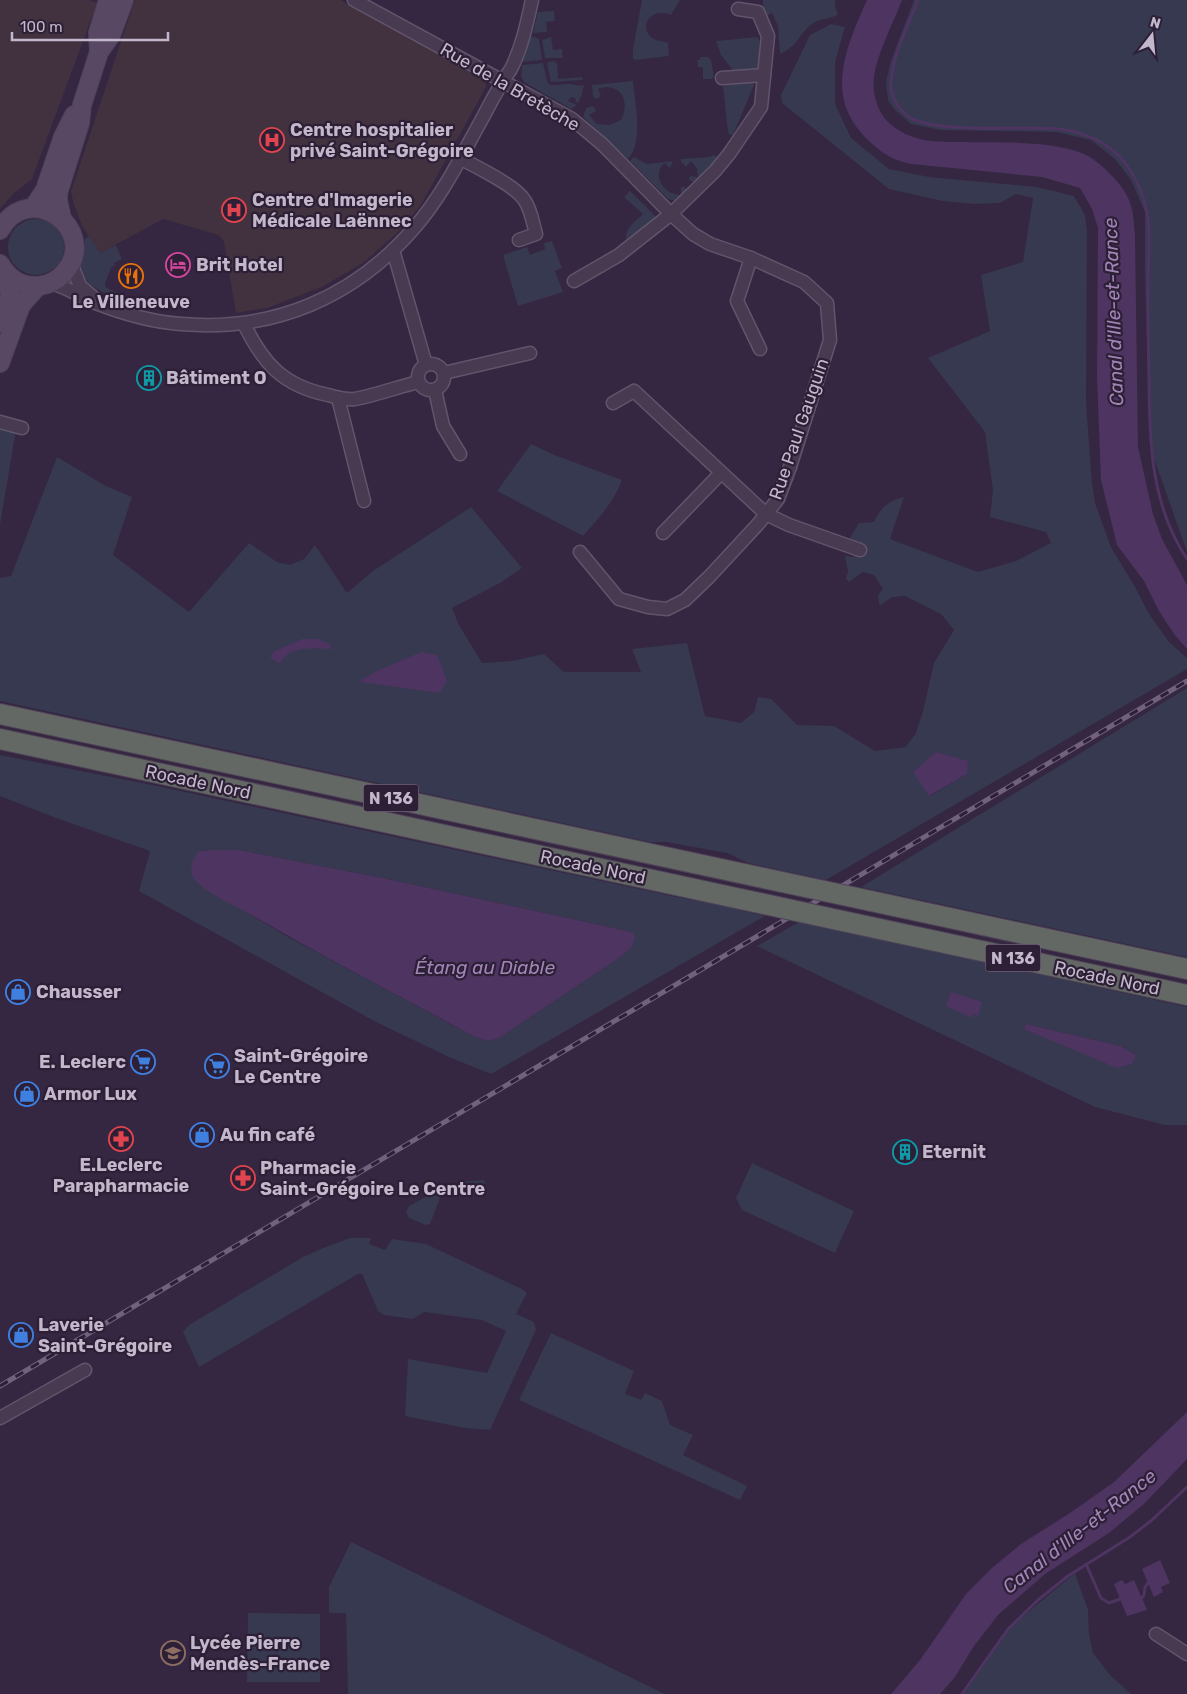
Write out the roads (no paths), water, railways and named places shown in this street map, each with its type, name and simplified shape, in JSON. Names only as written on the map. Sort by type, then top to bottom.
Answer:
[{"type":"highway","name":"Rocade Nord","points":[[0,714],[1187,969]]},
{"type":"highway","name":"Rocade Nord","points":[[0,739],[1187,995]]},
{"type":"main road","points":[[99,52],[98,33],[108,0]]},
{"type":"main road","points":[[0,363],[21,304],[43,285],[62,275],[71,263],[74,250],[73,239],[62,219],[58,194],[80,123],[82,105],[99,52],[111,35],[124,0]]},
{"type":"main road","points":[[33,208],[45,190],[71,119],[82,105]]},
{"type":"main road","points":[[0,230],[13,215],[26,209],[33,208],[49,211],[62,219]]},
{"type":"main road","points":[[4,269],[22,284],[43,285]]},
{"type":"main road","points":[[0,332],[10,296],[4,269]]},
{"type":"street","name":"Rue de la Bretèche","points":[[354,0],[572,119],[602,144],[671,214],[694,234],[710,244],[751,258]]},
{"type":"street","points":[[43,285],[56,284],[92,301],[150,320],[211,326],[244,324],[278,316],[318,302],[346,286],[371,270],[393,250],[416,226],[426,212],[460,158],[511,68],[527,23],[532,0]]},
{"type":"street","points":[[574,281],[618,255],[671,214],[715,171],[761,107],[768,36],[758,12],[738,9]]},
{"type":"street","points":[[722,78],[764,75]]},
{"type":"street","points":[[460,158],[511,187],[525,200],[536,234],[519,240]]},
{"type":"street","points":[[393,250],[426,365]]},
{"type":"street","points":[[751,258],[737,301],[760,349]]},
{"type":"street","name":"Rue Paul Gauguin","points":[[580,552],[619,599],[648,607],[667,609],[685,600],[709,577],[778,499],[830,340],[827,303],[804,282],[751,258]]},
{"type":"street","points":[[71,263],[80,286],[113,309]]},
{"type":"street","points":[[244,324],[257,349],[268,364],[283,377],[311,392],[338,398],[354,399],[418,382]]},
{"type":"street","points":[[444,373],[530,353]]},
{"type":"street","points":[[433,364],[440,367],[444,373],[444,380],[436,390],[422,387],[418,382],[420,369],[426,365],[433,364]]},
{"type":"street","points":[[436,390],[443,426],[460,454]]},
{"type":"street","points":[[614,403],[634,391],[766,514],[789,525],[860,550]]},
{"type":"street","points":[[338,398],[364,502]]},
{"type":"street","points":[[0,422],[22,428]]},
{"type":"street","points":[[663,533],[721,473]]},
{"type":"street","points":[[0,1418],[85,1370]]},
{"type":"street","points":[[1156,1634],[1187,1654]]},
{"type":"water","name":"Canal d'Ille-et-Rance","points":[[867,0],[902,0],[882,49],[874,78],[874,90],[882,114],[898,130],[925,140],[1041,144],[1071,150],[1084,154],[1100,164],[1123,188],[1128,197],[1133,213],[1135,236],[1138,447],[1153,514],[1162,539],[1187,585],[1187,649],[1174,634],[1159,611],[1144,581],[1117,545],[1101,480],[1097,378],[1098,228],[1092,209],[1080,188],[1042,177],[911,164],[892,158],[868,140],[849,115],[845,106],[842,84],[848,47]]},
{"type":"water","points":[[302,639],[317,639],[330,644],[332,649],[297,650],[278,663],[270,657],[275,651]]},
{"type":"water","points":[[421,652],[437,655],[447,681],[439,693],[361,682],[361,680],[377,671]]},
{"type":"water","points":[[936,752],[968,761],[967,774],[929,796],[913,772]]},
{"type":"water","name":"Étang au Diable","points":[[239,850],[383,878],[632,932],[635,937],[631,948],[619,958],[499,1038],[489,1041],[475,1037],[309,948],[205,889],[192,876],[191,868],[199,851]]},
{"type":"water","points":[[951,992],[982,1002],[978,1016],[973,1014],[972,1018],[946,1006]]},
{"type":"water","points":[[1026,1024],[1121,1046],[1136,1055],[1132,1064],[1117,1068],[1024,1029]]},
{"type":"water","name":"Canal d'Ille-et-Rance","points":[[1187,1412],[1187,1459],[1144,1504],[1109,1533],[1045,1574],[998,1615],[974,1646],[955,1677],[940,1694],[891,1694],[920,1660],[966,1594],[993,1567],[1021,1544],[1114,1482]]},
{"type":"water","points":[[1160,1560],[1170,1583],[1161,1587],[1163,1592],[1154,1597],[1142,1569]]},
{"type":"water","points":[[1122,1580],[1125,1584],[1134,1580],[1147,1610],[1127,1616],[1114,1584]]},
{"type":"waterway","points":[[918,0],[901,41],[892,73],[892,95],[897,105],[905,114],[919,122],[943,126],[962,128],[1048,128],[1076,132],[1093,138],[1109,147],[1128,167],[1137,182],[1147,210],[1149,238],[1149,398],[1154,470],[1165,516],[1187,559]]},
{"type":"waterway","points":[[962,1694],[1008,1629],[1038,1600],[1068,1576],[1130,1537],[1152,1520],[1187,1487]]},
{"type":"waterway","points":[[1086,1564],[1101,1598],[1109,1603],[1120,1599]]},
{"type":"waterway","points":[[1142,1598],[1148,1583]]},
{"type":"railway","points":[[0,1386],[1187,681]]},
{"type":"place","name":"Centre hospitalier privé Saint-Grégoire","points":[[272,140]]},
{"type":"place","name":"Centre d'Imagerie Médicale Laënnec","points":[[234,210]]},
{"type":"place","name":"Brit Hotel","points":[[178,265]]},
{"type":"place","name":"Le Villeneuve","points":[[131,276]]},
{"type":"place","name":"Bâtiment O","points":[[149,378]]},
{"type":"place","name":"Chausser","points":[[18,992]]},
{"type":"place","name":"E. Leclerc","points":[[143,1062]]},
{"type":"place","name":"Saint-Grégoire Le Centre","points":[[217,1066]]},
{"type":"place","name":"Armor Lux","points":[[27,1094]]},
{"type":"place","name":"Au fin café","points":[[202,1135]]},
{"type":"place","name":"E.Leclerc Parapharmacie","points":[[121,1139]]},
{"type":"place","name":"Eternit","points":[[905,1152]]},
{"type":"place","name":"Pharmacie Saint-Grégoire Le Centre","points":[[243,1178]]},
{"type":"place","name":"Laverie Saint-Grégoire","points":[[21,1335]]},
{"type":"place","name":"Lycée Pierre Mendès-France","points":[[173,1653]]}]
